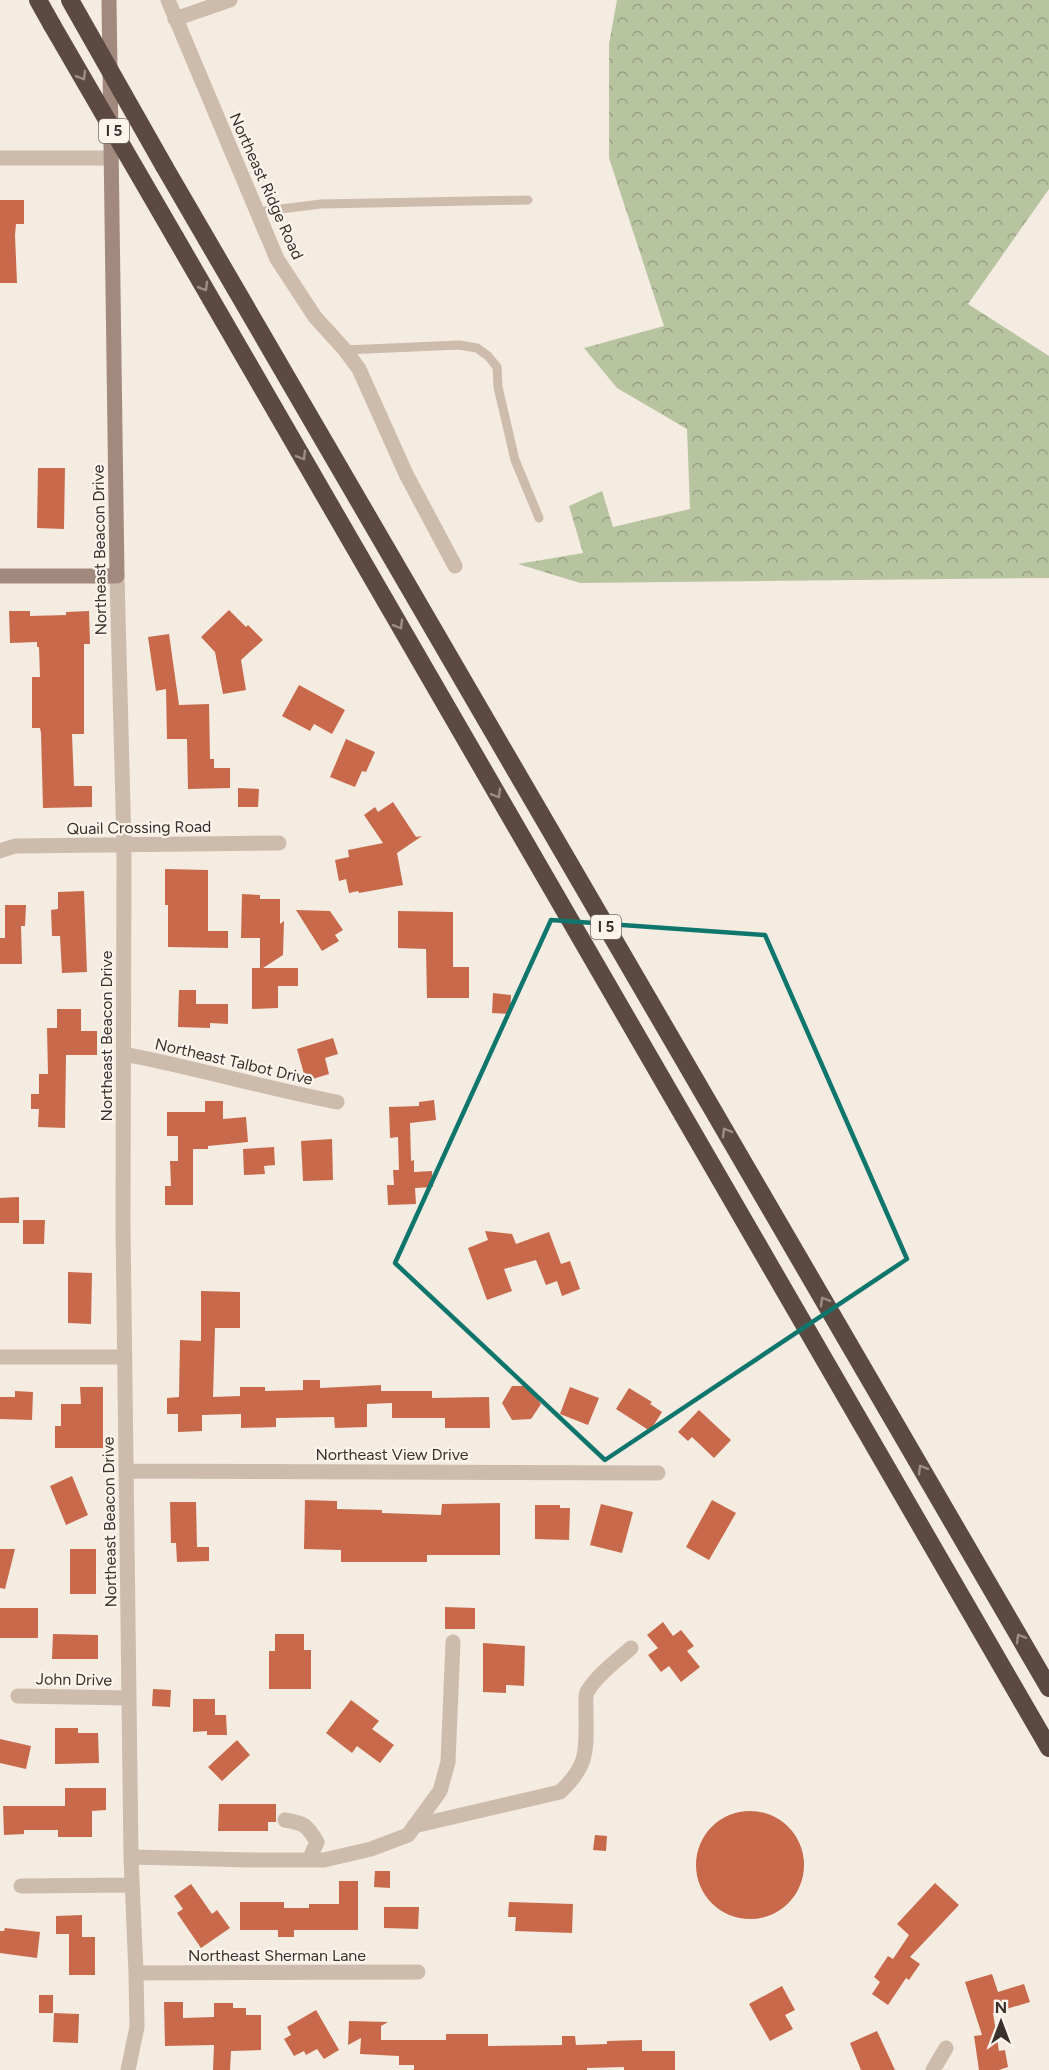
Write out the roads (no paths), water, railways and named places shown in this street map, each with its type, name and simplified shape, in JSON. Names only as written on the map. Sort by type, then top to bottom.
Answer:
[{"type":"highway","name":"I 5","points":[[38,0],[1049,1748]]},
{"type":"highway","name":"I 5","points":[[70,0],[164,166],[1049,1688]]},
{"type":"street","name":"Northeast Beacon Drive","points":[[109,0],[117,576],[124,845],[125,1357],[131,1885],[136,1973],[135,2042],[129,2056],[128,2070]]},
{"type":"street","name":"Northeast Ridge Road","points":[[168,0],[277,259],[315,317],[359,369],[406,474],[455,566]]},
{"type":"street","points":[[175,19],[230,0]]},
{"type":"street","points":[[0,158],[111,158]]},
{"type":"street","points":[[0,576],[117,576]]},
{"type":"street","name":"Quail Crossing Road","points":[[0,851],[15,846],[279,843]]},
{"type":"street","name":"Northeast Talbot Drive","points":[[124,1054],[337,1102]]},
{"type":"street","points":[[0,1357],[125,1357]]},
{"type":"street","name":"Northeast View Drive","points":[[126,1471],[658,1473]]},
{"type":"street","points":[[131,1857],[324,1860],[370,1849],[408,1835],[440,1791],[448,1762],[453,1642]]},
{"type":"street","points":[[414,1826],[560,1792],[575,1777],[583,1764],[586,1751],[586,1693],[608,1667],[631,1648]]},
{"type":"street","name":"John Drive","points":[[18,1696],[129,1698]]},
{"type":"street","points":[[285,1820],[302,1823],[310,1830],[317,1842],[309,1860]]},
{"type":"street","points":[[21,1886],[131,1885]]},
{"type":"street","name":"Northeast Sherman Lane","points":[[136,1973],[418,1972]]},
{"type":"street","points":[[933,2070],[946,2048]]},
{"type":"lane","points":[[256,212],[321,204],[528,200]]},
{"type":"lane","points":[[345,350],[459,345],[477,348],[488,356],[497,367],[498,387],[515,460],[539,518]]}]
